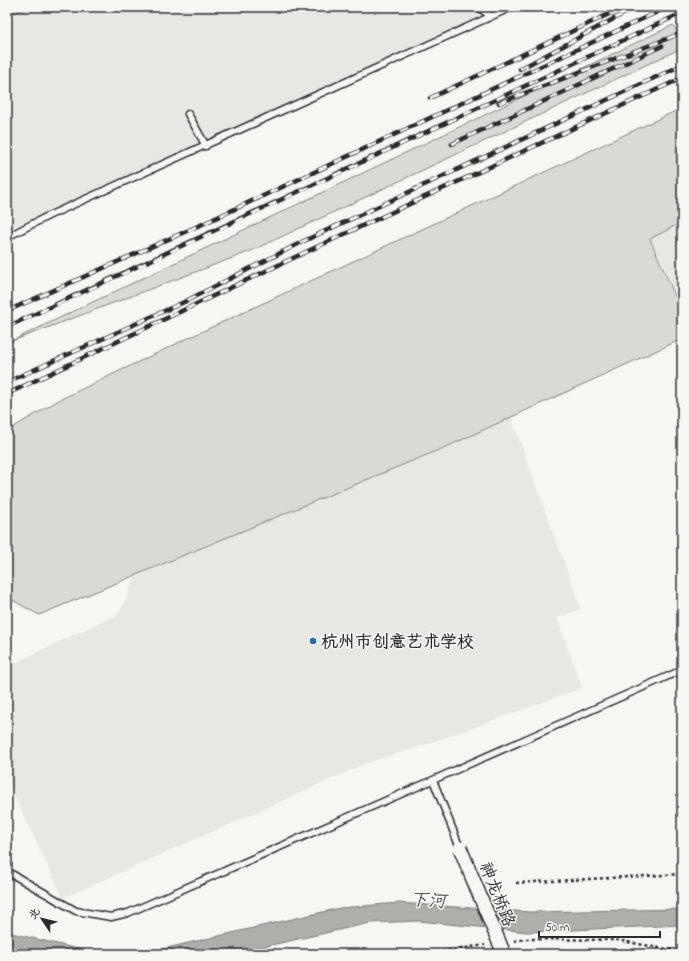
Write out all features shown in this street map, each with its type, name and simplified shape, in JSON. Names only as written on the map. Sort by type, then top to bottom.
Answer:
[{"type":"street","name":"神龙桥路","points":[[460,848],[504,954]]},
{"type":"lane","points":[[478,7],[491,16]]},
{"type":"lane","points":[[7,237],[48,216],[512,7]]},
{"type":"lane","points":[[188,114],[206,146]]},
{"type":"lane","points":[[10,873],[76,911],[111,917],[135,910],[682,670]]},
{"type":"lane","points":[[433,780],[460,848]]},
{"type":"path","points":[[516,882],[682,874]]},
{"type":"path","points":[[510,941],[526,939],[617,940],[682,952]]},
{"type":"path","points":[[424,954],[487,945]]},
{"type":"shaded area","points":[[7,7],[517,7],[492,22],[341,83],[7,230]]},
{"type":"shaded area","points":[[7,7],[33,7],[7,15]]},
{"type":"shaded area","points":[[673,25],[682,39],[682,48],[251,251],[7,343]]},
{"type":"shaded area","points":[[682,108],[682,222],[650,239],[682,311],[682,339],[446,447],[39,615],[14,601],[7,603],[7,431],[59,400],[184,340]]},
{"type":"shaded area","points":[[682,223],[682,304],[650,238]]},
{"type":"shaded area","name":"杭州市创意艺术学校","points":[[490,359],[581,609],[557,618],[582,688],[413,749],[372,761],[63,898],[7,780],[7,667],[117,614],[124,605],[156,522]]},
{"type":"shaded area","points":[[398,903],[530,912],[682,909],[682,925],[528,932],[419,921],[370,923],[231,954],[131,954],[145,953],[340,908]]},
{"type":"shaded area","points":[[7,932],[99,954],[18,954],[7,951]]},
{"type":"railway","points":[[430,98],[624,7]]},
{"type":"railway","points":[[520,69],[636,7]]},
{"type":"railway","points":[[7,311],[207,222],[668,7]]},
{"type":"railway","points":[[7,327],[682,13]]},
{"type":"railway","points":[[499,103],[682,33]]},
{"type":"railway","points":[[452,144],[662,46]]},
{"type":"railway","points":[[7,382],[184,302],[306,240],[682,65]]},
{"type":"railway","points":[[7,394],[308,251],[682,78]]},
{"type":"place","name":"杭州市创意艺术学校","points":[[313,641]]},
{"type":"water label","name":"下河","points":[[428,900]]}]
